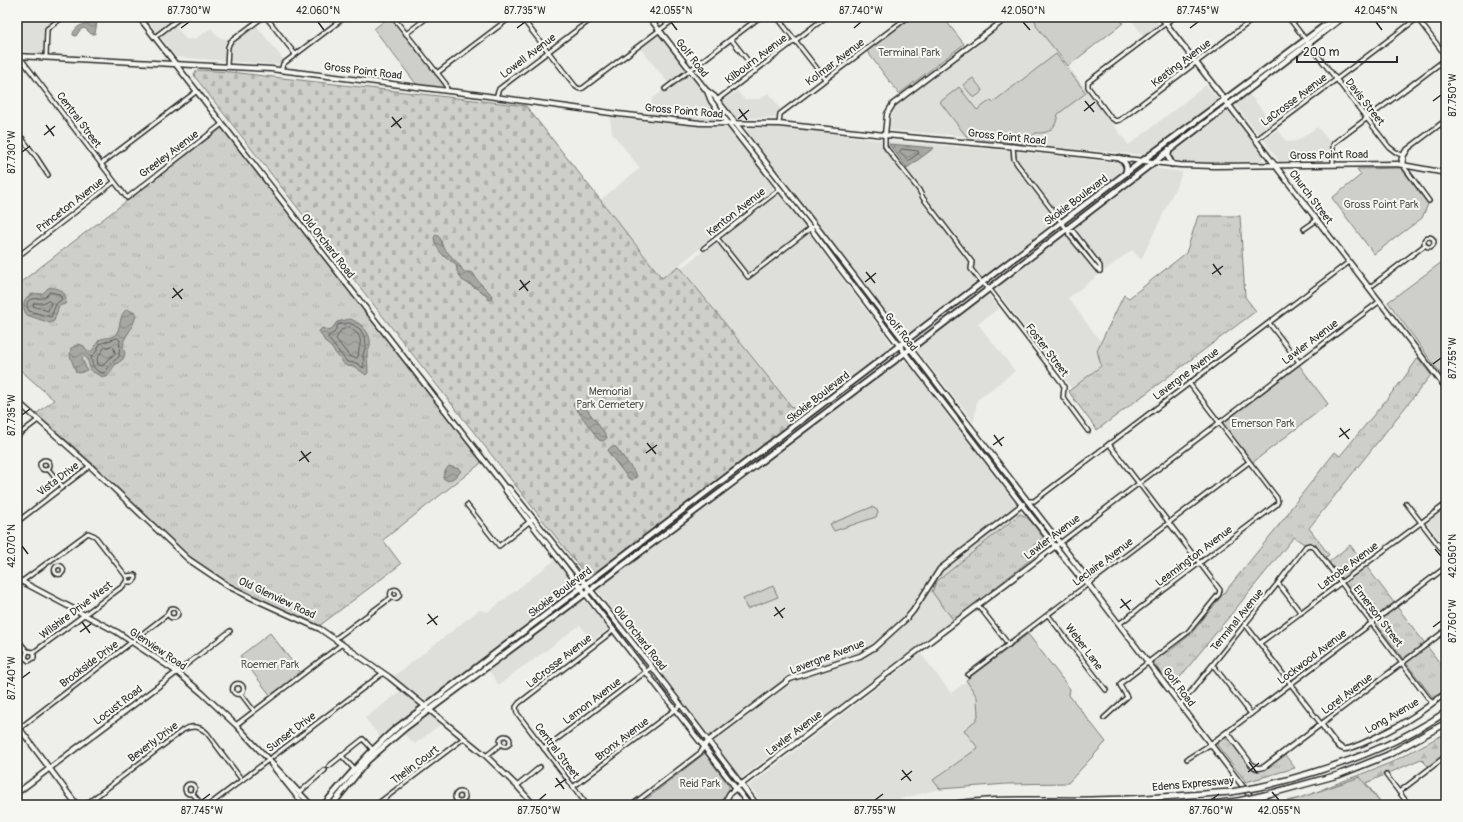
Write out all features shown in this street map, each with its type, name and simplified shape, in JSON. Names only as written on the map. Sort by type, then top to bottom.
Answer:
[{"type":"highway","name":"Edens Expressway","points":[[951,805],[993,801],[1116,800],[1231,792],[1291,779],[1335,765],[1386,745],[1411,733],[1446,712]]},
{"type":"highway","name":"Edens Expressway","points":[[1202,805],[1238,801],[1338,775],[1388,755],[1446,723]]},
{"type":"main road","points":[[17,20],[22,17]]},
{"type":"main road","name":"Old Orchard Road","points":[[139,17],[504,486],[506,491],[749,805]]},
{"type":"main road","name":"Golf Road","points":[[649,17],[706,90],[717,100],[815,225],[1083,573],[1119,624],[1257,805]]},
{"type":"main road","points":[[885,136],[887,114],[890,107],[1008,17]]},
{"type":"main road","name":"Church Street","points":[[1161,17],[1446,388]]},
{"type":"main road","name":"Skokie Boulevard","points":[[1307,42],[1336,17]]},
{"type":"main road","name":"Skokie Boulevard","points":[[324,805],[356,770],[398,733],[580,587],[1142,161],[1227,102],[1343,17]]},
{"type":"main road","name":"Gross Point Road","points":[[18,55],[227,66],[281,71],[700,123],[779,124],[885,136],[1012,146],[1172,164],[1214,166],[1402,164],[1446,172]]},
{"type":"main road","name":"Golf Road","points":[[706,90],[711,101],[1022,505],[1080,576],[1088,582]]},
{"type":"main road","name":"Skokie Boulevard","points":[[332,805],[372,749],[394,730],[428,708],[586,594],[1067,229],[1227,102]]},
{"type":"main road","points":[[1169,149],[1168,157],[1172,164]]},
{"type":"main road","points":[[1119,158],[1125,162],[1127,166],[1125,174]]},
{"type":"main road","name":"Old Glenview Road","points":[[17,401],[90,466],[175,547],[228,586],[311,624],[383,673],[486,756],[534,805]]},
{"type":"main road","name":"Old Orchard Road","points":[[504,486],[510,488],[591,589],[757,805]]},
{"type":"main road","name":"Lavergne Avenue","points":[[704,747],[708,741],[790,679],[868,652],[900,625],[912,612],[940,569],[1027,501]]},
{"type":"main road","name":"Lawler Avenue","points":[[727,805],[727,796],[741,784],[1060,543]]},
{"type":"main road","name":"Glenview Road","points":[[17,579],[84,614],[132,642],[176,672],[202,693],[236,725],[311,805]]},
{"type":"main road","name":"Locust Road","points":[[17,793],[176,672]]},
{"type":"main road","name":"Long Avenue","points":[[1322,724],[1337,744],[1344,749],[1352,748],[1411,718],[1446,693]]},
{"type":"main road","name":"Lorel Avenue","points":[[1227,732],[1251,764],[1257,768],[1264,767],[1322,724]]},
{"type":"main road","points":[[18,726],[78,805]]},
{"type":"main road","name":"Lockwood Avenue","points":[[1211,744],[1227,732]]},
{"type":"main road","name":"Glenview Road","points":[[268,760],[304,805]]},
{"type":"street","points":[[46,57],[47,29],[63,17]]},
{"type":"street","points":[[155,37],[181,17]]},
{"type":"street","points":[[227,66],[230,42],[265,17],[295,54]]},
{"type":"street","points":[[281,71],[283,64],[345,17]]},
{"type":"street","points":[[393,17],[446,84],[447,91]]},
{"type":"street","points":[[406,34],[428,17]]},
{"type":"street","points":[[437,73],[511,17]]},
{"type":"street","points":[[521,17],[576,87],[580,89],[584,88],[677,17]]},
{"type":"street","name":"Lowell Avenue","points":[[496,98],[499,90],[594,17]]},
{"type":"street","points":[[665,89],[760,17]]},
{"type":"street","points":[[777,17],[826,80]]},
{"type":"street","name":"Kilbourn Avenue","points":[[717,100],[826,17]]},
{"type":"street","points":[[1166,23],[1174,17]]},
{"type":"street","name":"Keating Avenue","points":[[1166,23],[1089,80],[1087,84],[1088,88],[1116,121],[1120,120],[1256,17]]},
{"type":"street","name":"Davis Street","points":[[1288,17],[1389,147],[1402,155]]},
{"type":"street","name":"Kolmar Avenue","points":[[779,124],[780,114],[906,18]]},
{"type":"street","points":[[1333,164],[1334,143],[1446,57],[1417,18]]},
{"type":"street","name":"LaCrosse Avenue","points":[[1256,140],[1417,18]]},
{"type":"street","points":[[731,39],[756,71]]},
{"type":"street","name":"Central Street","points":[[18,55],[126,198]]},
{"type":"street","name":"Princeton Avenue","points":[[101,164],[197,91]]},
{"type":"street","points":[[1430,200],[1402,164],[1401,159],[1405,151],[1446,120]]},
{"type":"street","name":"Greeley Avenue","points":[[126,198],[222,124]]},
{"type":"street","points":[[17,132],[37,158],[48,176]]},
{"type":"street","points":[[885,136],[885,146],[972,262],[971,269],[982,283]]},
{"type":"street","points":[[17,143],[23,139]]},
{"type":"street","points":[[1012,146],[1016,164],[1062,222],[1069,235],[1100,271],[1100,266],[1073,231],[1067,229]]},
{"type":"street","points":[[1402,164],[1404,156],[1409,148]]},
{"type":"street","name":"Princeton Avenue","points":[[17,257],[114,182]]},
{"type":"street","name":"Kenton Avenue","points":[[704,248],[780,189]]},
{"type":"street","points":[[1304,229],[1317,220]]},
{"type":"street","points":[[717,238],[748,277],[815,225]]},
{"type":"street","points":[[1369,288],[1425,245]]},
{"type":"street","name":"Lavergne Avenue","points":[[1034,501],[1349,262]]},
{"type":"street","name":"Foster Street","points":[[982,283],[989,288],[1063,385],[1063,397],[1088,431]]},
{"type":"street","name":"Lawler Avenue","points":[[1060,543],[1380,301]]},
{"type":"street","points":[[1269,323],[1299,362]]},
{"type":"street","points":[[1442,383],[1446,377]]},
{"type":"street","points":[[1189,383],[1249,462]]},
{"type":"street","points":[[17,436],[38,420]]},
{"type":"street","points":[[1104,718],[1127,697],[1120,686],[1121,683],[1188,632],[1219,594],[1220,590],[1109,444]]},
{"type":"street","name":"Leamington Avenue","points":[[1119,624],[1276,505],[1278,502],[1276,498],[1249,462]]},
{"type":"street","name":"Leclaire Avenue","points":[[968,675],[1048,615],[1088,582],[1169,524],[1249,462]]},
{"type":"street","name":"Vista Drive","points":[[17,522],[90,466]]},
{"type":"street","points":[[48,469],[63,487]]},
{"type":"street","points":[[1027,501],[1034,501],[1033,509]]},
{"type":"street","points":[[1406,503],[1446,555]]},
{"type":"street","name":"Latrobe Avenue","points":[[1260,643],[1446,504]]},
{"type":"street","points":[[466,505],[499,546],[534,518]]},
{"type":"street","name":"Wilshire Drive West","points":[[52,560],[88,533],[95,536],[126,576],[127,582]]},
{"type":"street","name":"Emerson Street","points":[[1306,546],[1310,545],[1314,547],[1432,703]]},
{"type":"street","name":"Terminal Avenue","points":[[1181,704],[1306,546]]},
{"type":"street","points":[[17,585],[52,560],[57,566]]},
{"type":"street","name":"Lockwood Avenue","points":[[1227,732],[1446,567]]},
{"type":"street","name":"Wilshire Drive West","points":[[17,639],[27,651],[34,652],[127,582],[133,582],[136,578],[135,575],[126,576]]},
{"type":"street","points":[[1278,583],[1301,613]]},
{"type":"street","points":[[334,639],[392,597]]},
{"type":"street","points":[[978,605],[1009,645]]},
{"type":"street","name":"Brookside Drive","points":[[18,726],[168,614]]},
{"type":"street","name":"Weber Lane","points":[[1048,615],[1106,690]]},
{"type":"street","points":[[1245,624],[1322,724]]},
{"type":"street","name":"LaCrosse Avenue","points":[[516,707],[518,703],[614,630]]},
{"type":"street","name":"Lorel Avenue","points":[[1322,724],[1446,630]]},
{"type":"street","name":"Locust Road","points":[[176,672],[230,631]]},
{"type":"street","points":[[236,725],[342,644]]},
{"type":"street","name":"Wilshire Drive West","points":[[27,651],[25,658],[29,661],[34,658],[34,652]]},
{"type":"street","points":[[1213,665],[1251,714]]},
{"type":"street","name":"Lamon Avenue","points":[[544,749],[652,667]]},
{"type":"street","name":"Sunset Drive","points":[[209,805],[383,673]]},
{"type":"street","points":[[241,694],[254,711]]},
{"type":"street","name":"Bronx Avenue","points":[[573,787],[681,705]]},
{"type":"street","name":"Central Street","points":[[516,707],[517,713],[587,805]]},
{"type":"street","name":"Beverly Drive","points":[[85,805],[183,730],[191,726],[199,728],[207,734],[242,780]]},
{"type":"street","name":"Thelin Court","points":[[376,805],[464,738]]},
{"type":"street","points":[[329,766],[363,739],[372,749]]},
{"type":"street","points":[[486,756],[501,744]]},
{"type":"street","name":"Lockwood Avenue","points":[[1187,759],[1211,744]]},
{"type":"street","name":"Lavergne Avenue","points":[[632,805],[700,752],[704,747]]},
{"type":"street","points":[[341,755],[356,770]]},
{"type":"street","points":[[1399,792],[1446,756]]},
{"type":"street","points":[[517,786],[540,767]]},
{"type":"street","points":[[300,792],[325,770]]},
{"type":"street","points":[[1386,775],[1409,805]]},
{"type":"street","points":[[193,794],[202,805]]},
{"type":"street","points":[[463,801],[466,805]]},
{"type":"shaded area","points":[[28,17],[59,17],[45,28],[45,55],[21,50],[17,44],[17,26]]},
{"type":"shaded area","points":[[145,17],[168,17],[186,39],[195,39],[211,28],[218,37],[233,40],[255,24],[283,59],[282,65],[176,57]]},
{"type":"shaded area","points":[[1015,17],[1118,17],[1123,23],[1068,66],[1129,145],[1206,85],[1219,100],[1144,155],[1021,144],[1017,147],[970,142],[966,136],[889,130],[894,106]]},
{"type":"shaded area","points":[[1129,17],[1153,17],[1160,26],[1145,38]]},
{"type":"shaded area","points":[[658,34],[725,121],[650,115],[652,99],[670,85],[640,48]]},
{"type":"shaded area","points":[[737,91],[744,99],[760,99],[768,93],[780,108],[779,118],[735,118],[723,101]]},
{"type":"shaded area","points":[[1248,92],[1273,124],[1259,135],[1234,103]]},
{"type":"shaded area","points":[[1225,109],[1229,110],[1263,156],[1262,161],[1197,163],[1174,160],[1171,158],[1170,155],[1173,151]]},
{"type":"shaded area","points":[[610,117],[729,128],[773,186],[772,190],[662,279],[600,200],[640,168],[612,133]]},
{"type":"shaded area","points":[[786,127],[877,140],[1024,152],[1119,163],[1124,167],[1122,171],[982,279],[907,333],[887,315],[864,283],[746,132],[749,128]]},
{"type":"shaded area","points":[[1317,127],[1331,143],[1330,159],[1279,161],[1264,140],[1278,130],[1287,142],[1297,141]]},
{"type":"shaded area","points":[[1152,168],[1183,172],[1141,260],[1132,250],[1068,298],[1101,342],[1097,350],[1101,366],[1072,389],[997,291],[996,286]]},
{"type":"shaded area","points":[[780,193],[888,339],[890,344],[889,349],[800,417],[681,268]]},
{"type":"shaded area","points":[[986,295],[989,296],[999,308],[978,324],[1015,371],[977,400],[974,422],[916,349]]},
{"type":"shaded area","points":[[898,361],[905,361],[917,372],[1023,515],[1020,514],[946,611],[954,621],[820,721],[816,717],[818,720],[741,778],[713,742],[790,684],[786,679],[709,737],[597,590]]},
{"type":"shaded area","points":[[1446,508],[1446,547],[1427,523]]},
{"type":"shaded area","points":[[556,559],[577,587],[427,702],[393,677],[479,610],[488,612]]},
{"type":"shaded area","points":[[582,601],[587,603],[608,629],[592,641],[580,625],[499,685],[488,669]]},
{"type":"shaded area","points":[[1028,634],[1070,689],[1069,695],[1105,741],[1068,783],[1007,784],[940,789],[877,805],[764,805],[749,786],[921,654],[951,693]]},
{"type":"shaded area","points":[[401,691],[418,705],[418,708],[381,738],[365,718]]},
{"type":"shaded area","points":[[429,713],[441,724],[415,744],[402,733]]},
{"type":"green space","points":[[391,17],[445,87],[442,88],[417,85],[374,29]]},
{"type":"green space","name":"Terminal Park","points":[[910,17],[943,17],[964,44],[899,94],[866,50]]},
{"type":"green space","points":[[1034,17],[1118,17],[1123,23],[1068,66],[1037,27]]},
{"type":"green space","points":[[1056,54],[1086,93],[1058,114],[1056,123],[1052,129],[1041,133],[1036,133],[1021,144],[966,136],[940,102],[959,87],[977,110],[991,100],[993,102]]},
{"type":"green space","name":"Memorial Park Cemetery","points":[[197,70],[230,72],[526,106],[662,278],[679,266],[800,417],[594,573],[585,574],[195,77],[194,74]]},
{"type":"green space","points":[[973,78],[983,91],[974,98],[963,85]]},
{"type":"green space","points":[[222,128],[481,461],[480,464],[383,540],[401,564],[319,626],[231,584],[203,567],[177,546],[106,476],[36,414],[54,400],[17,367],[17,285]]},
{"type":"green space","name":"Gross Point Park","points":[[1401,168],[1428,204],[1422,218],[1374,254],[1332,198],[1361,175],[1357,169]]},
{"type":"green space","points":[[1198,216],[1240,216],[1245,297],[1256,311],[1097,430],[1069,391],[1101,366],[1097,350],[1124,295],[1129,298],[1186,253]]},
{"type":"green space","points":[[1446,259],[1446,381],[1388,302]]},
{"type":"green space","points":[[1418,358],[1431,375],[1309,528],[1329,555],[1324,558],[1313,544],[1304,544],[1294,537],[1172,687],[1154,664],[1154,661],[1167,650],[1169,652],[1191,634],[1287,515],[1335,452],[1340,456],[1404,378]]},
{"type":"green space","name":"Emerson Park","points":[[1299,365],[1328,404],[1252,463],[1222,423]]},
{"type":"green space","points":[[872,507],[877,510],[878,513],[876,517],[834,531],[830,524]]},
{"type":"green space","points":[[1020,514],[1030,520],[1043,538],[1030,548],[1036,555],[954,621],[932,592],[936,582]]},
{"type":"green space","points":[[1350,545],[1446,671],[1446,689],[1433,698],[1329,562]]},
{"type":"green space","points":[[773,586],[778,597],[747,609],[743,599]]},
{"type":"green space","name":"Roemer Park","points":[[270,633],[301,673],[271,696],[240,656]]},
{"type":"green space","points":[[1028,634],[1070,689],[1069,695],[1106,742],[1068,783],[1007,784],[940,789],[933,780],[978,748],[964,730],[976,720],[978,716],[977,697],[966,680]]},
{"type":"green space","points":[[1446,733],[1446,753],[1429,767],[1421,759],[1366,783],[1382,805],[1263,805],[1265,802],[1279,803],[1316,793],[1325,788],[1390,763]]},
{"type":"green space","points":[[1223,737],[1230,741],[1255,769],[1263,770],[1285,755],[1295,768],[1246,782],[1217,745],[1218,741]]},
{"type":"green space","name":"Reid Park","points":[[705,753],[729,786],[724,799],[724,805],[639,805]]},
{"type":"green space","points":[[1360,777],[1382,805],[1271,805],[1288,802]]},
{"type":"water","points":[[94,17],[100,17],[97,22],[95,34],[91,34],[84,28],[80,30],[76,36],[73,35],[74,31],[78,27],[86,24]]},
{"type":"water","points":[[889,144],[934,148],[907,168]]},
{"type":"water","points":[[436,235],[441,239],[444,248],[464,272],[473,273],[478,281],[492,296],[491,299],[489,300],[484,293],[462,280],[453,261],[447,259],[440,252],[435,243],[434,237]]},
{"type":"water","points":[[48,288],[55,288],[62,291],[66,300],[65,304],[59,306],[54,321],[50,323],[27,315],[24,309],[24,303],[27,297],[35,294],[42,294]]},
{"type":"water","points":[[127,309],[135,313],[136,316],[132,327],[124,340],[123,347],[125,354],[123,359],[114,366],[107,377],[103,377],[91,371],[87,358],[84,356],[82,359],[87,370],[80,373],[76,372],[70,356],[71,348],[79,344],[84,346],[88,352],[92,351],[99,340],[115,335],[119,329],[122,315]]},
{"type":"water","points":[[350,319],[361,325],[369,336],[370,346],[367,354],[368,373],[366,375],[355,367],[345,365],[326,343],[319,331],[322,328],[330,331],[337,322]]},
{"type":"water","points":[[577,400],[580,400],[606,435],[607,438],[603,441],[599,440],[574,406],[573,404]]},
{"type":"water","points":[[612,446],[616,447],[636,474],[636,477],[632,480],[628,478],[609,453],[608,450]]},
{"type":"water","points":[[449,466],[461,471],[457,476],[448,481],[443,478],[445,471]]}]
